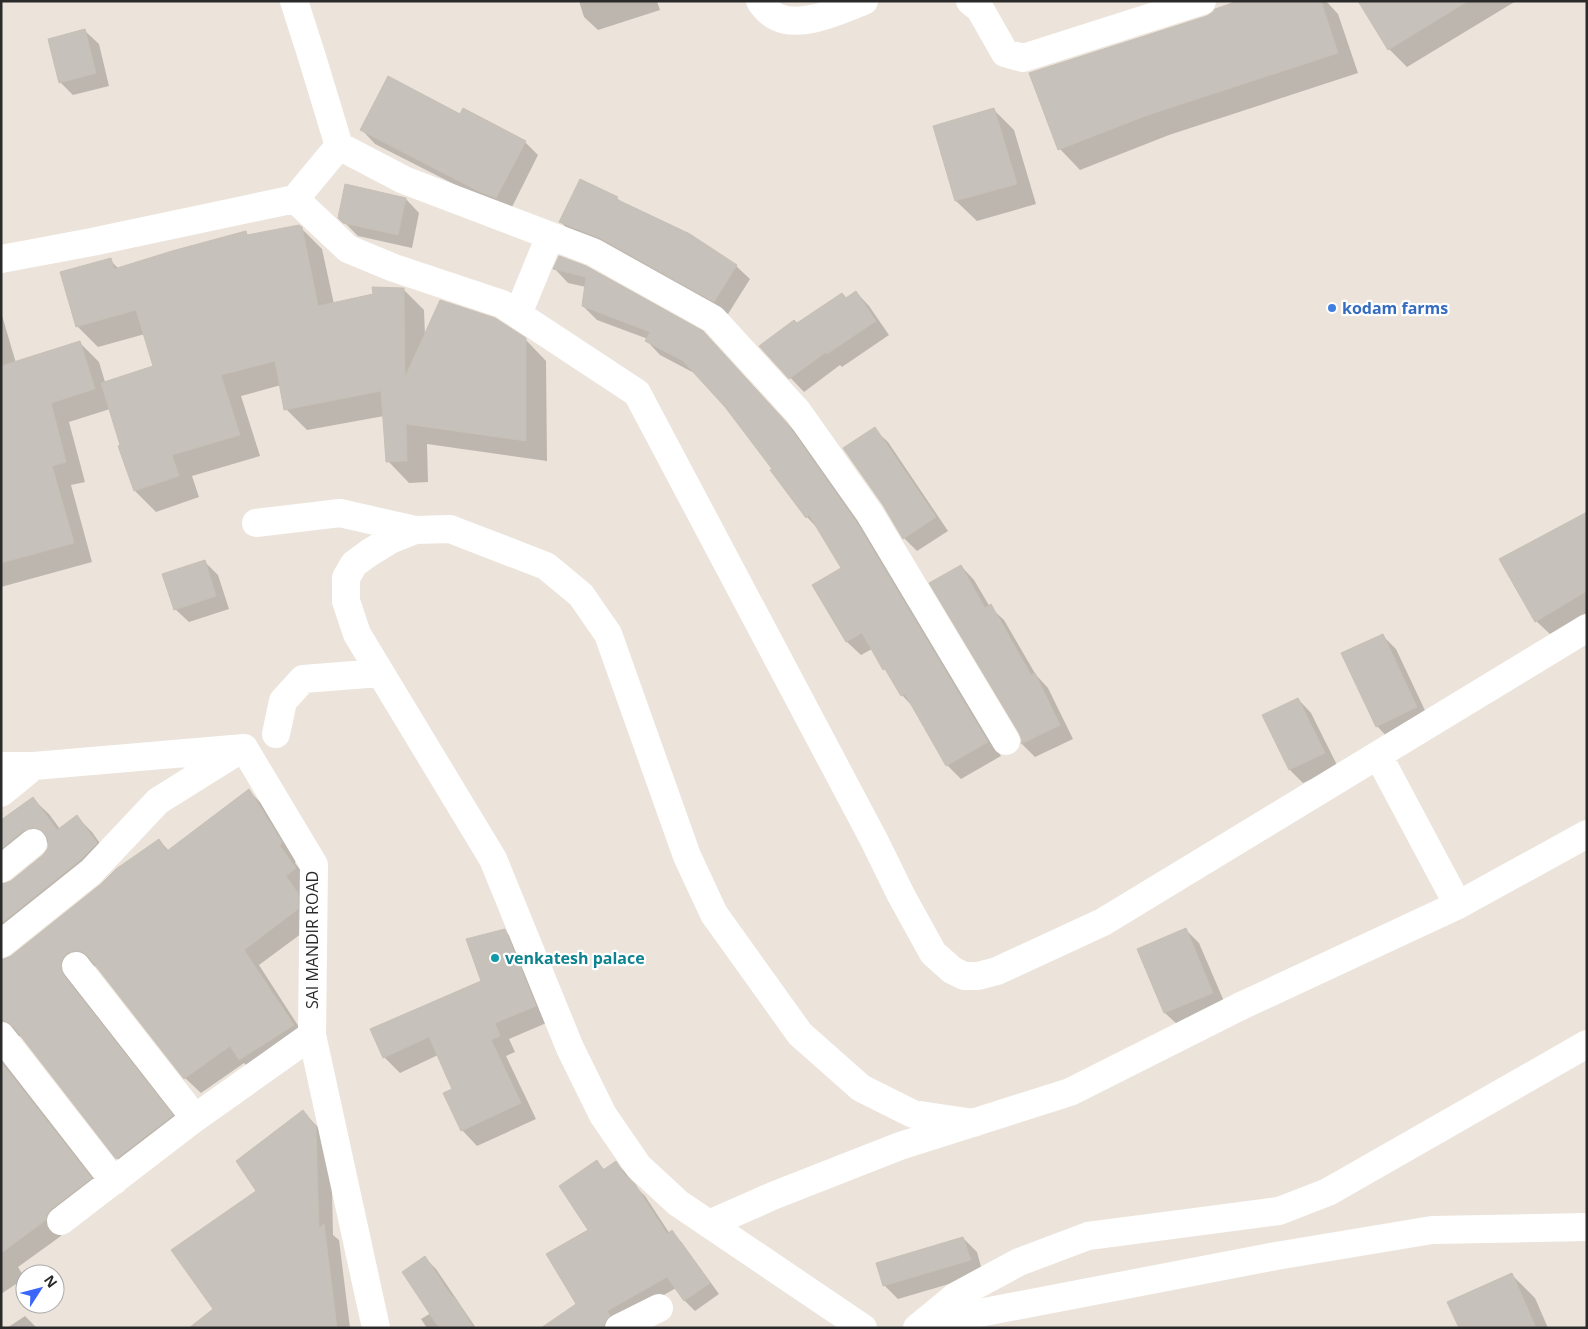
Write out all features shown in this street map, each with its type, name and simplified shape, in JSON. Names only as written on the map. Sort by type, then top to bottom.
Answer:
[{"type":"street","points":[[294,1],[339,146],[404,180],[593,252],[713,319],[798,412],[870,514],[1006,741]]},
{"type":"street","points":[[760,1],[769,12],[779,18],[796,20],[812,20],[864,1]]},
{"type":"street","points":[[970,1],[980,9],[1006,53],[1023,58],[1202,1]]},
{"type":"street","points":[[1,259],[295,199],[339,146]]},
{"type":"street","points":[[295,199],[348,249],[394,268],[502,304],[637,393],[933,953],[952,970],[964,976],[978,976],[997,971],[1102,922],[1587,628]]},
{"type":"street","points":[[518,314],[550,236]]},
{"type":"street","points":[[256,523],[340,513],[415,530],[450,530],[546,566],[581,595],[608,634],[687,856],[714,914],[800,1034],[862,1088],[913,1114],[974,1123]]},
{"type":"street","points":[[415,530],[390,540],[354,564],[346,578],[346,601],[357,634],[493,859],[570,1048],[603,1115],[638,1166],[678,1203],[863,1328]]},
{"type":"street","points":[[276,734],[283,701],[303,679],[380,673]]},
{"type":"street","points":[[1,766],[34,766],[244,748]]},
{"type":"street","points":[[1,944],[91,872],[158,801],[244,748]]},
{"type":"street","name":"SAI MANDIR ROAD","points":[[244,748],[314,865],[312,1035],[376,1328]]},
{"type":"street","points":[[1378,755],[1458,905]]},
{"type":"street","points":[[1,793],[34,766]]},
{"type":"street","points":[[709,1224],[775,1195],[900,1146],[1070,1092],[1240,1006],[1458,905],[1587,834]]},
{"type":"street","points":[[1,869],[33,843]]},
{"type":"street","points":[[76,966],[195,1118]]},
{"type":"street","points":[[61,1221],[195,1118],[312,1035]]},
{"type":"street","points":[[1,1036],[114,1181]]},
{"type":"street","points":[[920,1326],[956,1296],[1019,1262],[1088,1236],[1279,1211],[1328,1192],[1587,1044]]},
{"type":"street","points":[[920,1326],[1276,1256],[1432,1230],[1587,1227]]},
{"type":"street","points":[[619,1328],[659,1308]]},
{"type":"building","points":[[1238,1],[1321,1],[1338,53],[1148,115],[1058,150],[1029,73],[1207,16],[1215,9]]},
{"type":"building","points":[[1358,1],[1468,1],[1388,50]]},
{"type":"building","points":[[85,29],[96,73],[59,83],[48,39]]},
{"type":"building","points":[[388,76],[460,114],[463,108],[526,141],[496,198],[480,192],[360,130]]},
{"type":"building","points":[[994,108],[1017,184],[955,201],[933,126]]},
{"type":"building","points":[[580,179],[618,197],[616,199],[690,234],[737,265],[714,302],[600,238],[559,222]]},
{"type":"building","points":[[345,184],[406,198],[398,235],[343,223],[338,218]]},
{"type":"building","points":[[299,225],[302,227],[318,306],[373,294],[372,287],[404,288],[405,377],[440,300],[495,318],[526,338],[526,441],[406,424],[407,461],[386,462],[381,391],[284,410],[275,361],[221,375],[240,435],[172,455],[179,476],[134,491],[118,446],[120,445],[101,383],[153,366],[136,310],[76,327],[60,272],[111,258],[114,269],[246,231],[247,235]]},
{"type":"building","points":[[559,256],[586,266],[703,331],[786,422],[857,523],[988,742],[946,766],[905,694],[901,696],[885,669],[883,670],[862,633],[846,642],[812,585],[841,568],[809,515],[806,518],[725,407],[683,361],[645,341],[650,332],[582,306],[586,277],[553,269]]},
{"type":"building","points":[[856,291],[876,321],[827,354],[826,352],[789,379],[759,346],[794,320],[797,323],[842,293],[846,298]]},
{"type":"building","points":[[80,341],[95,389],[51,403],[66,462],[52,466],[74,543],[1,563],[1,366]]},
{"type":"building","points":[[875,427],[936,517],[903,539],[883,505],[843,448]]},
{"type":"building","points":[[1587,512],[1587,591],[1535,622],[1499,559]]},
{"type":"building","points":[[205,560],[216,596],[174,610],[162,574]]},
{"type":"building","points":[[961,565],[985,608],[991,604],[1031,675],[1035,673],[1060,725],[1021,744],[1022,740],[1019,733],[929,583]]},
{"type":"building","points":[[1383,634],[1417,707],[1376,727],[1341,653]]},
{"type":"building","points":[[1298,698],[1325,753],[1289,770],[1262,715]]},
{"type":"building","points":[[249,789],[282,842],[280,846],[296,868],[286,876],[298,893],[298,909],[244,950],[294,1025],[239,1060],[230,1046],[184,1079],[88,956],[81,951],[67,953],[61,961],[61,969],[64,976],[173,1115],[116,1159],[13,1026],[1,1021],[1,960],[11,956],[101,884],[116,869],[159,839],[167,851]]},
{"type":"building","points":[[33,797],[57,830],[77,815],[97,843],[80,860],[3,922],[1,919],[1,884],[11,881],[43,855],[48,848],[48,840],[45,834],[39,829],[31,828],[23,831],[1,849],[1,820]]},
{"type":"building","points":[[1186,928],[1213,993],[1164,1013],[1137,949]]},
{"type":"building","points":[[505,929],[536,1006],[495,1023],[500,1036],[491,1040],[521,1103],[461,1131],[443,1093],[452,1089],[429,1037],[383,1058],[370,1029],[481,981],[466,939]]},
{"type":"building","points":[[1,1062],[92,1178],[51,1209],[46,1220],[1,1253]]},
{"type":"building","points":[[303,1110],[316,1127],[319,1228],[324,1224],[337,1328],[189,1328],[213,1309],[171,1250],[256,1191],[236,1161]]},
{"type":"building","points":[[597,1160],[603,1170],[616,1161],[625,1175],[635,1184],[667,1234],[672,1230],[710,1283],[684,1301],[667,1277],[607,1311],[610,1316],[603,1328],[541,1328],[576,1304],[546,1254],[588,1230],[559,1186]]},
{"type":"building","points":[[963,1237],[971,1260],[883,1286],[876,1263]]},
{"type":"building","points":[[425,1256],[474,1328],[439,1328],[402,1272]]},
{"type":"building","points":[[1512,1273],[1536,1328],[1459,1328],[1447,1302]]},
{"type":"place","name":"kodam farms","points":[[1332,308]]},
{"type":"place","name":"venkatesh palace","points":[[495,958]]}]
